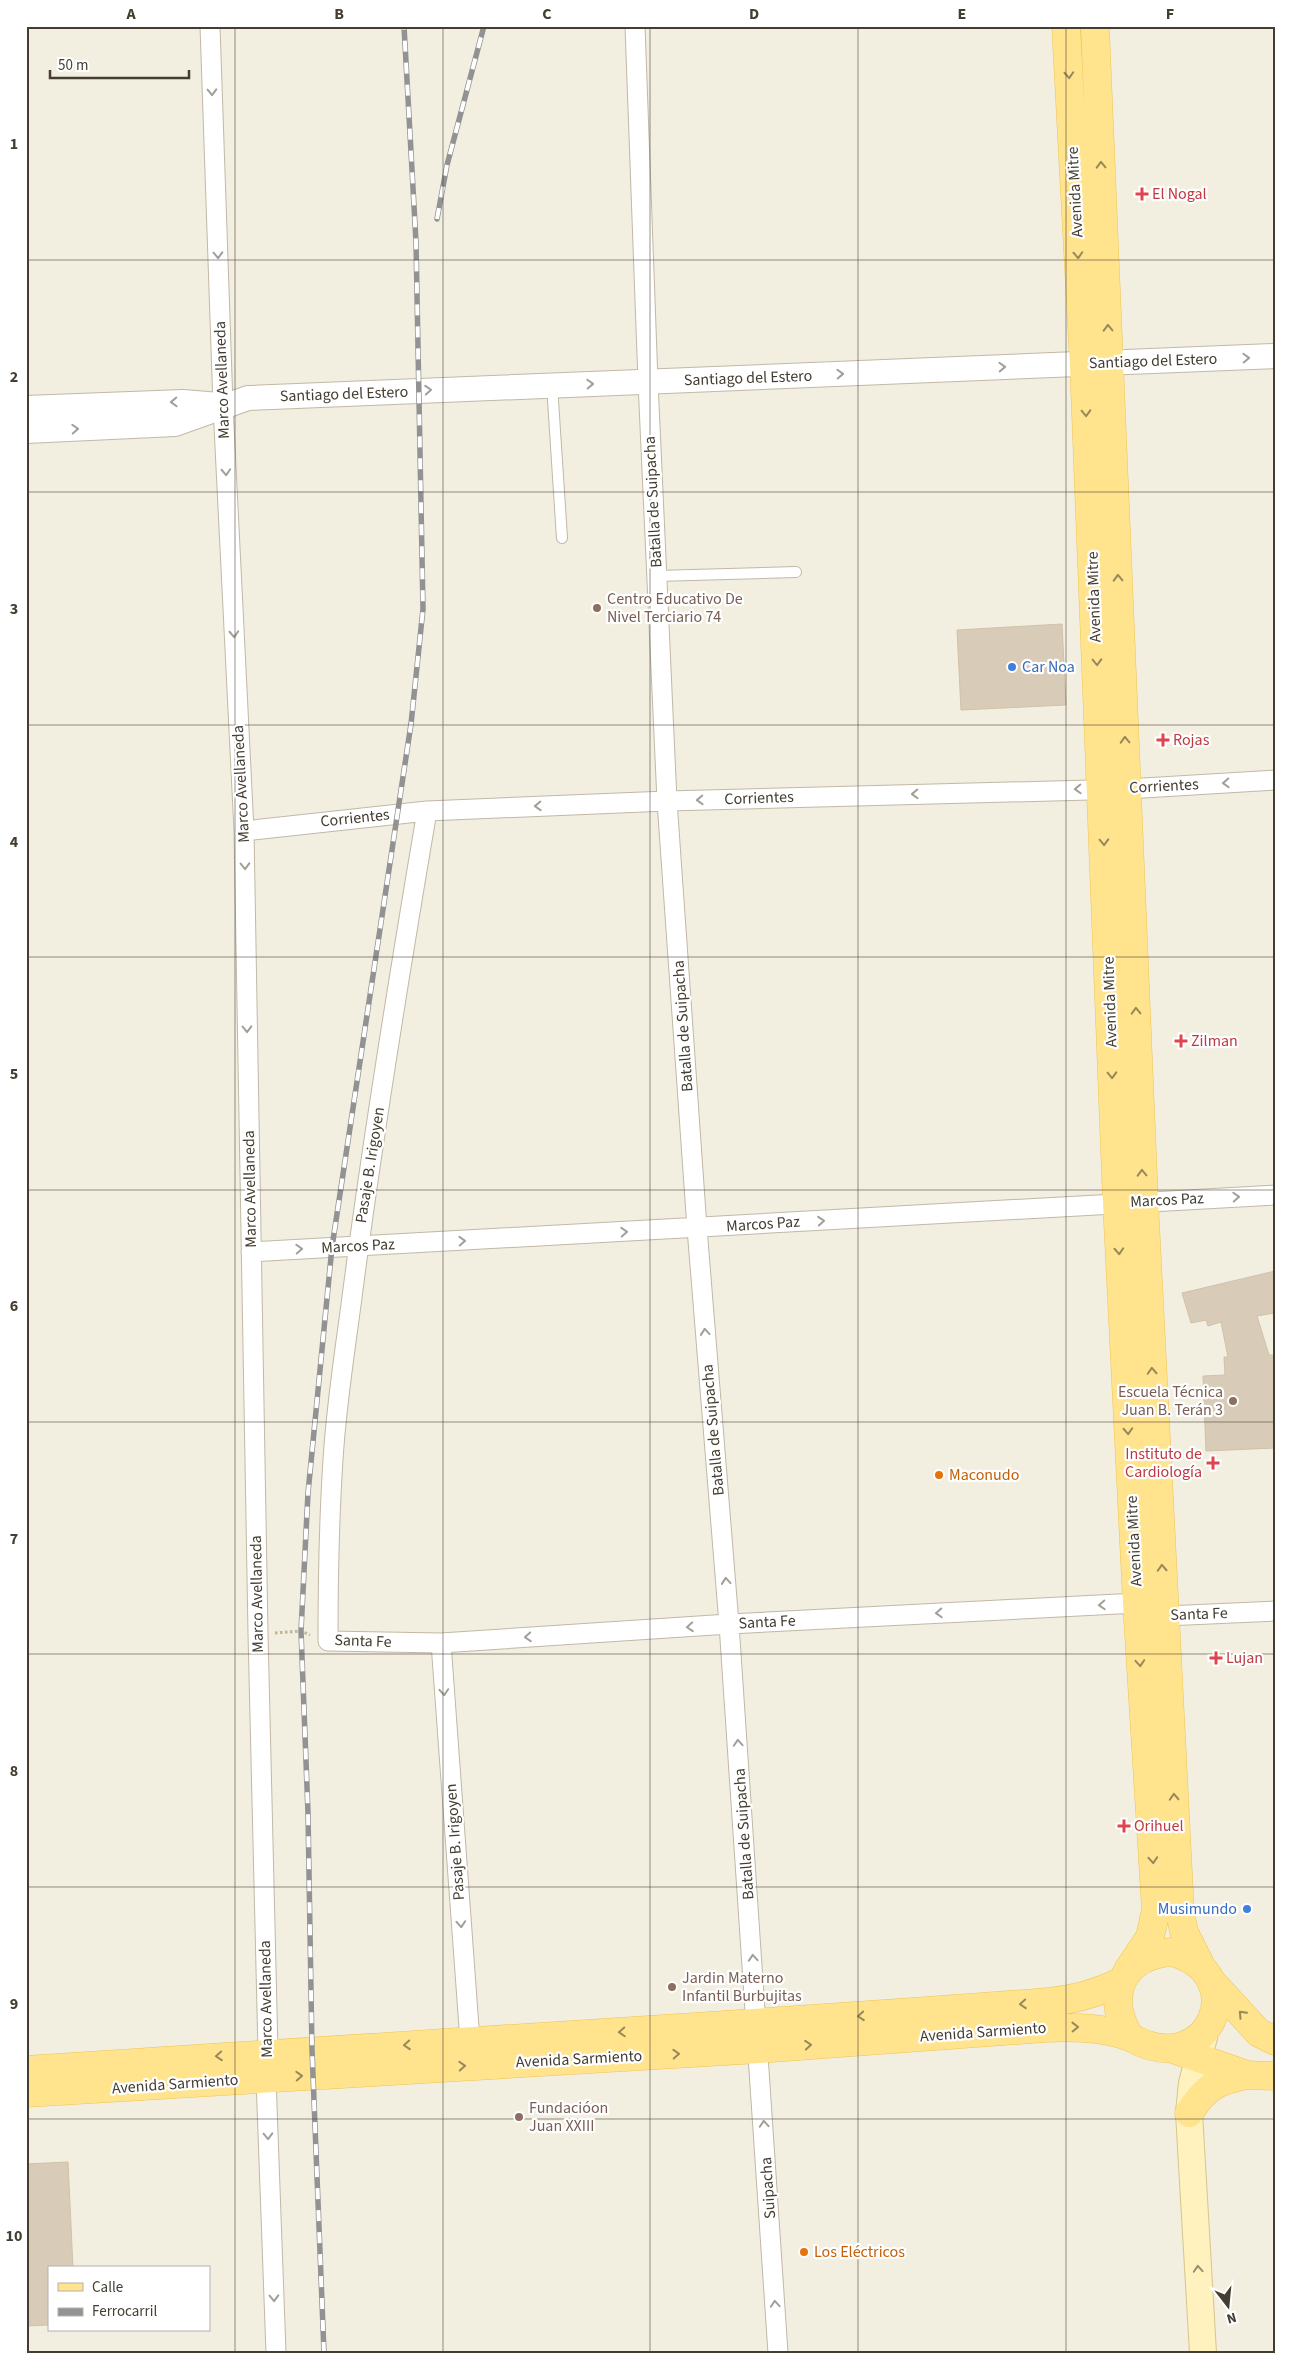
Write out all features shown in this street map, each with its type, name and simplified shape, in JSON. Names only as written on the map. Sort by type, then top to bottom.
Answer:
[{"type":"main road","name":"Avenida Mitre","points":[[1066,26],[1097,364]]},
{"type":"main road","name":"Avenida Mitre","points":[[1095,26],[1097,364],[1114,789],[1144,1201],[1180,1912],[1184,1932],[1206,1973]]},
{"type":"main road","name":"Avenida Mitre","points":[[1114,789],[1117,1202],[1137,1603],[1156,1910],[1150,1937],[1125,1976]]},
{"type":"main road","points":[[1206,2029],[1186,2046],[1173,2049],[1158,2049],[1130,2037],[1118,2010],[1118,1996],[1125,1976],[1140,1959],[1155,1953],[1171,1952],[1186,1956],[1206,1973],[1259,2033],[1275,2041]]},
{"type":"main road","points":[[1203,2353],[1189,2113],[1192,2083],[1206,2029],[1214,2014],[1216,1998],[1206,1973]]},
{"type":"main road","name":"Avenida Sarmiento","points":[[26,2070],[57,2079],[758,2036],[1068,2001],[1094,1994],[1125,1976]]},
{"type":"main road","name":"Avenida Sarmiento","points":[[267,2065],[470,2041],[758,2036],[1082,2026],[1110,2030],[1130,2037]]},
{"type":"main road","points":[[1173,2049],[1247,2075]]},
{"type":"main road","points":[[1189,2113],[1200,2095],[1212,2086],[1229,2079],[1247,2075],[1275,2076]]},
{"type":"main road","name":"Avenida Sarmiento","points":[[26,2093],[57,2079]]},
{"type":"street","name":"Marco Avellaneda","points":[[210,26],[223,406],[244,831],[267,2065],[276,2353]]},
{"type":"street","name":"Batalla de Suipacha","points":[[635,26],[656,576],[667,801],[758,2036]]},
{"type":"street","name":"Santiago del Estero","points":[[26,431],[176,424],[248,398],[1275,356]]},
{"type":"street","name":"Santiago del Estero","points":[[26,408],[184,402],[223,406]]},
{"type":"street","name":"Corrientes","points":[[244,831],[427,811],[667,801],[1114,789],[1275,780]]},
{"type":"street","name":"Pasaje B. Irigoyen","points":[[328,1641],[328,1549],[333,1458],[358,1246],[427,811]]},
{"type":"street","name":"Marcos Paz","points":[[251,1252],[697,1228],[1117,1202],[1275,1195]]},
{"type":"street","name":"Santa Fe","points":[[328,1641],[441,1643],[729,1624],[1137,1603],[1165,1616],[1275,1611]]},
{"type":"street","name":"Pasaje B. Irigoyen","points":[[441,1643],[470,2041]]},
{"type":"street","name":"Suipacha","points":[[758,2036],[778,2353]]},
{"type":"lane","points":[[552,385],[562,538]]},
{"type":"lane","points":[[656,576],[796,572]]},
{"type":"path","name":"Santa Fe","points":[[258,1634],[301,1632],[328,1641]]},
{"type":"building","name":"Car Noa","points":[[1062,624],[1066,705],[961,710],[957,630]]},
{"type":"building","points":[[1275,1271],[1275,1313],[1257,1316],[1269,1355],[1275,1355],[1275,1448],[1206,1451],[1203,1376],[1225,1375],[1224,1357],[1228,1357],[1221,1322],[1208,1326],[1206,1320],[1191,1323],[1182,1293]]},
{"type":"building","points":[[68,2162],[73,2266],[48,2266],[48,2325],[26,2326],[26,2164]]},
{"type":"railway","points":[[324,2353],[312,2050],[308,1813],[301,1631],[308,1493],[332,1247],[411,724],[423,609],[416,242],[404,26]]},
{"type":"railway","points":[[437,219],[447,165],[484,26]]},
{"type":"place","name":"El Nogal","points":[[1142,194]]},
{"type":"place","name":"Centro Educativo De Nivel Terciario 74","points":[[597,608]]},
{"type":"place","name":"Car Noa","points":[[1012,667]]},
{"type":"place","name":"Rojas","points":[[1163,740]]},
{"type":"place","name":"Zilman","points":[[1181,1041]]},
{"type":"place","name":"Escuela Técnica Juan B. Terán 3","points":[[1233,1401]]},
{"type":"place","name":"Instituto de Cardiología","points":[[1213,1463]]},
{"type":"place","name":"Maconudo","points":[[939,1475]]},
{"type":"place","name":"Lujan","points":[[1216,1658]]},
{"type":"place","name":"Orihuel","points":[[1124,1826]]},
{"type":"place","name":"Musimundo","points":[[1247,1909]]},
{"type":"place","name":"Jardin Materno Infantil Burbujitas","points":[[672,1987]]},
{"type":"place","name":"Fundacióon Juan XXIII","points":[[519,2117]]},
{"type":"place","name":"Los Eléctricos","points":[[804,2252]]}]
